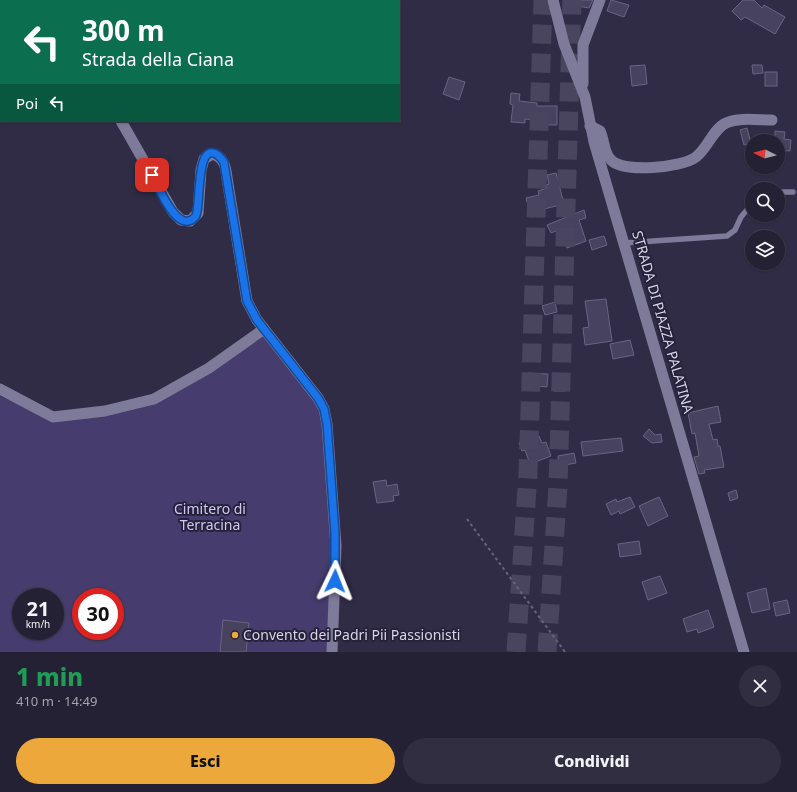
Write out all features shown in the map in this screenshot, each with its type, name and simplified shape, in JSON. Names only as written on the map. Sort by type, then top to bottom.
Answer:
[{"type":"street","name":"STRADA DI PIAZZA PALATINA","points":[[553,0],[564,44],[584,92],[590,126],[744,652]]},
{"type":"street","points":[[584,92],[582,58],[583,44],[600,0]]},
{"type":"street","points":[[590,126],[600,131],[606,153],[614,163],[627,167],[642,168],[692,160],[700,154],[720,128],[728,122],[772,120]]},
{"type":"street","points":[[122,122],[173,212],[181,220],[190,221],[198,213],[201,170],[204,159],[212,154],[218,155],[222,160],[227,178],[245,294],[253,314],[318,398],[324,409],[336,546],[332,652]]},
{"type":"street","points":[[0,389],[53,417],[105,411],[154,399],[209,368],[264,329]]},
{"type":"lane","points":[[785,192],[794,192]]},
{"type":"lane","points":[[624,243],[726,236],[735,230],[745,212]]},
{"type":"path","points":[[467,519],[565,652]]},
{"type":"green space","name":"Cimitero di Terracina","points":[[262,335],[323,408],[339,547],[335,652],[0,652],[0,396],[54,420],[155,404]]},
{"type":"building","points":[[567,0],[593,0],[589,8],[567,4]]},
{"type":"building","points":[[611,0],[629,5],[624,17],[607,11]]},
{"type":"building","points":[[743,0],[754,0],[762,8],[764,5],[785,17],[775,34],[745,17],[741,20],[732,11]]},
{"type":"building","points":[[645,65],[647,84],[632,86],[630,66]]},
{"type":"building","points":[[752,65],[762,65],[763,73],[753,74]]},
{"type":"building","points":[[765,72],[777,72],[777,86],[765,86]]},
{"type":"building","points":[[449,77],[465,82],[459,100],[443,94]]},
{"type":"building","points":[[511,93],[520,94],[519,101],[537,103],[537,106],[557,106],[557,125],[545,125],[545,121],[525,119],[525,123],[511,122],[513,105],[510,104]]},
{"type":"building","points":[[747,128],[749,134],[745,134],[745,145],[744,145],[740,130]]},
{"type":"building","points":[[775,131],[785,132],[785,134],[775,134]]},
{"type":"building","points":[[785,139],[791,140],[790,151],[785,151]]},
{"type":"building","points":[[556,173],[564,204],[540,210],[541,215],[531,217],[526,198],[539,195],[538,191],[547,188],[546,185],[549,184],[547,175]]},
{"type":"building","points":[[584,210],[586,218],[579,220],[586,241],[567,248],[561,229],[551,233],[547,225]]},
{"type":"building","points":[[604,236],[607,245],[592,250],[589,240]]},
{"type":"building","points":[[606,299],[612,341],[585,345],[583,328],[589,327],[585,301]]},
{"type":"building","points":[[555,302],[557,312],[545,315],[542,306]]},
{"type":"building","points":[[630,340],[634,355],[613,359],[610,344]]},
{"type":"building","points":[[528,373],[548,374],[547,387],[527,385]]},
{"type":"building","points":[[554,382],[565,382],[565,391],[554,391]]},
{"type":"building","points":[[718,406],[721,422],[709,424],[713,440],[717,439],[718,446],[720,446],[724,467],[704,470],[705,473],[699,474],[694,457],[699,456],[695,433],[692,434],[688,413]]},
{"type":"building","points":[[649,429],[655,435],[661,434],[662,442],[652,443],[643,436]]},
{"type":"building","points":[[539,436],[542,443],[546,442],[551,456],[530,464],[525,450],[522,451],[519,443]]},
{"type":"building","points":[[621,438],[623,451],[583,456],[581,442]]},
{"type":"building","points":[[574,453],[576,463],[559,466],[558,456]]},
{"type":"building","points":[[386,480],[387,486],[397,484],[399,495],[393,496],[394,501],[377,503],[373,482]]},
{"type":"building","points":[[736,490],[738,498],[730,501],[728,493]]},
{"type":"building","points":[[630,497],[635,507],[620,514],[619,511],[611,515],[606,504],[616,499],[617,502]]},
{"type":"building","points":[[659,497],[668,516],[648,526],[639,506]]},
{"type":"building","points":[[639,541],[641,554],[620,557],[618,544]]},
{"type":"building","points":[[660,576],[667,593],[648,600],[642,582]]},
{"type":"building","points":[[766,588],[770,609],[752,613],[747,593]]},
{"type":"building","points":[[787,600],[790,613],[776,616],[773,603]]},
{"type":"building","points":[[708,610],[714,627],[698,633],[697,629],[687,632],[683,619]]},
{"type":"building","name":"Convento dei Padri Pii Passionisti","points":[[223,620],[249,623],[246,652],[220,652]]},
{"type":"tunnel","points":[[516,652],[528,473],[543,0]]},
{"type":"tunnel","points":[[547,652],[558,485],[572,0]]},
{"type":"place","name":"Convento dei Padri Pii Passionisti","points":[[235,635]]},
{"type":"route","points":[[152,175],[173,212],[178,218],[187,222],[194,218],[198,213],[202,162],[209,154],[215,154],[220,157],[224,163],[226,168],[242,279],[247,301],[257,320],[318,398],[324,409],[327,424],[334,524],[336,556],[335,581]]}]
